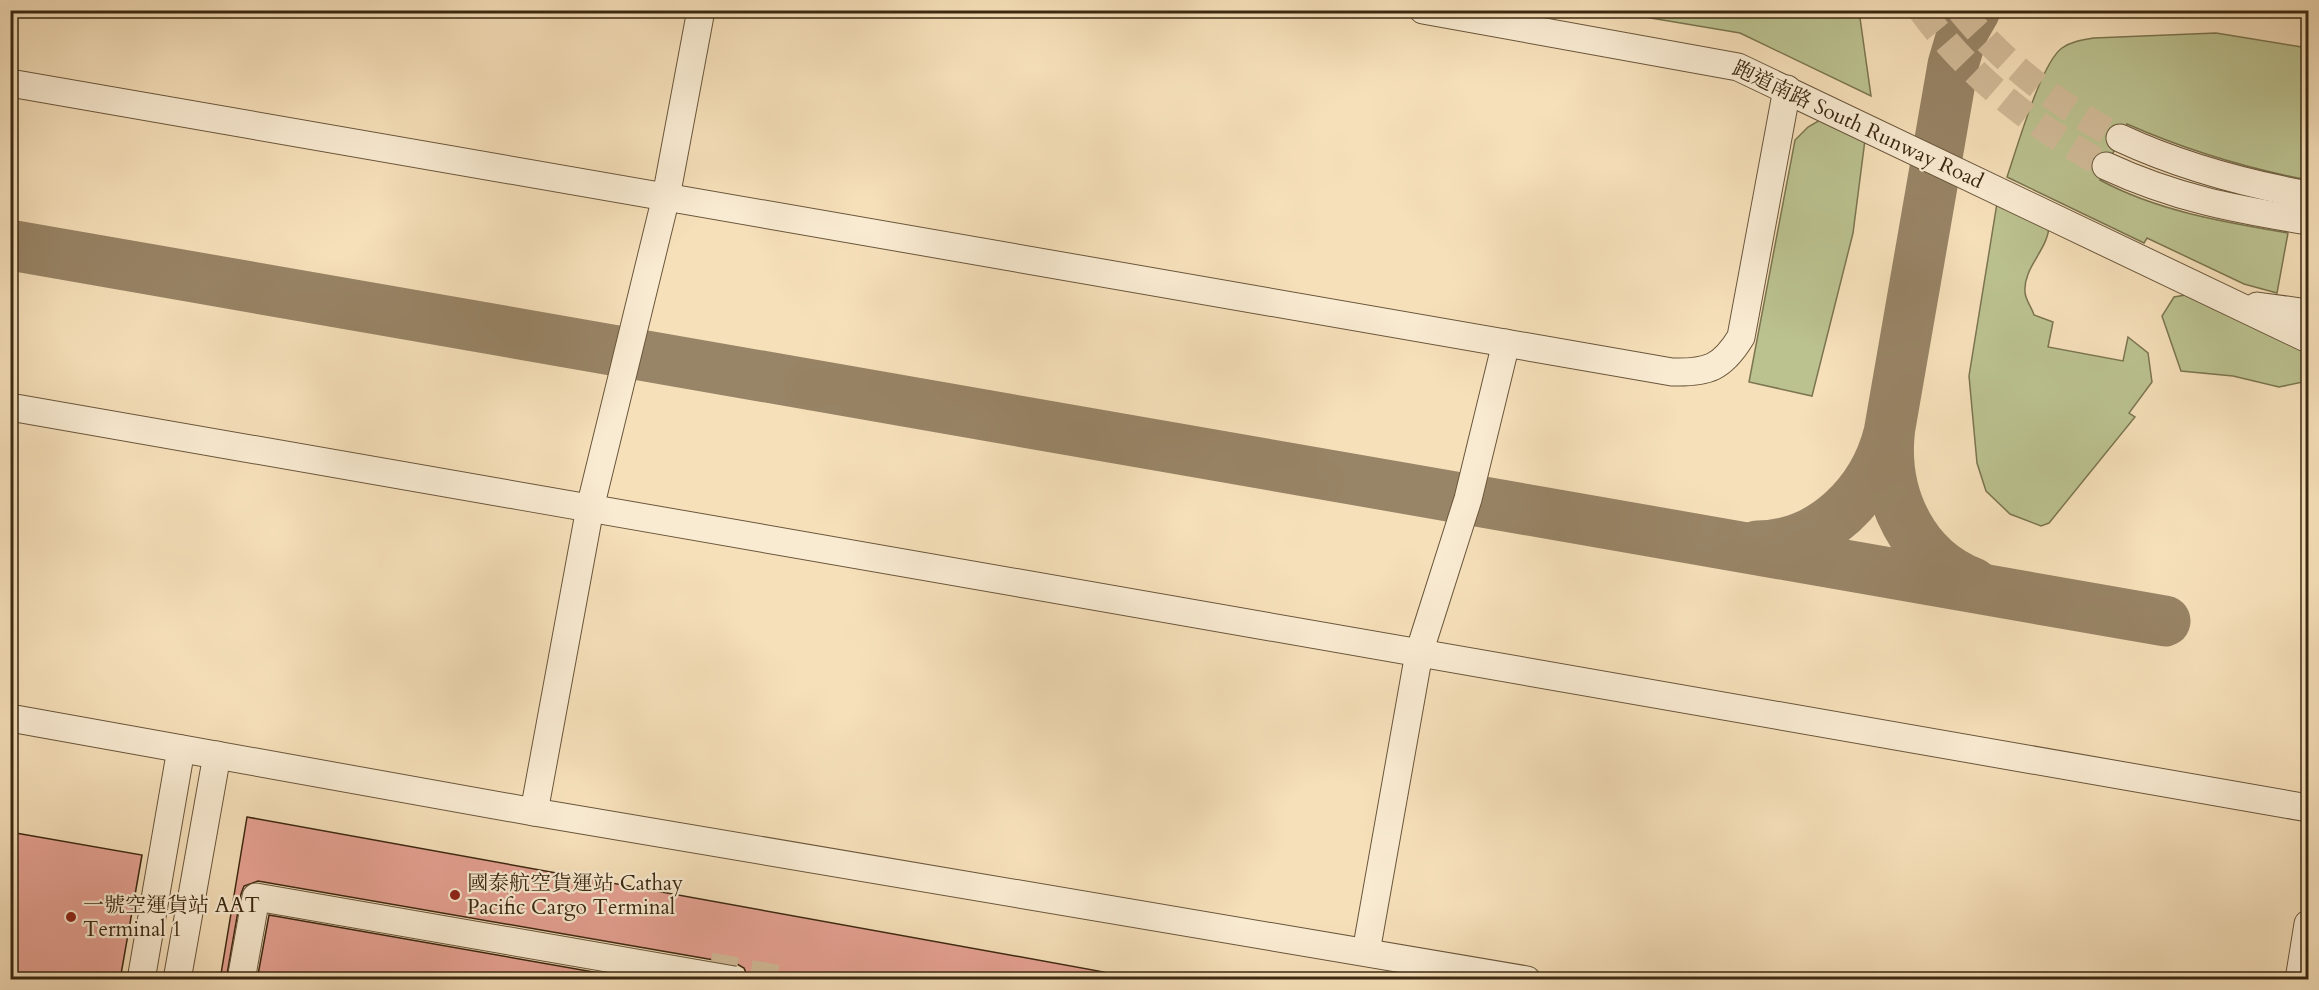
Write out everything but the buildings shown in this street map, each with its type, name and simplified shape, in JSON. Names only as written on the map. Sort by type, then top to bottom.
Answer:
[{"type":"lane","points":[[534,812],[590,508],[666,196],[701,10]]},
{"type":"lane","name":"跑道南路 South Runway Road","points":[[1423,10],[1722,63],[1756,74],[2308,339]]},
{"type":"lane","points":[[10,83],[1672,372],[1698,373],[1716,366],[1731,354],[1741,337],[1787,89]]},
{"type":"lane","points":[[2120,138],[2169,159],[2222,176],[2308,195]]},
{"type":"lane","points":[[2106,166],[2166,192],[2308,222]]},
{"type":"lane","name":"跑道南路 South Runway Road","points":[[2235,303],[2308,313]]},
{"type":"lane","points":[[1366,952],[1419,653],[1468,500],[1506,343]]},
{"type":"lane","points":[[10,407],[2308,808]]},
{"type":"lane","points":[[10,718],[534,812],[1527,980]]},
{"type":"lane","points":[[141,980],[181,749]]},
{"type":"lane","points":[[177,980],[217,755]]},
{"type":"lane","points":[[241,980],[256,897],[734,980]]},
{"type":"lane","points":[[2300,980],[2308,924]]},
{"type":"green space","points":[[1609,11],[1859,11],[1871,96],[1740,33]]},
{"type":"green space","points":[[2216,33],[2308,48],[2308,180],[2216,157],[2127,124],[2100,180],[2144,200],[2191,214],[2288,233],[2277,293],[2244,284],[2147,238],[2144,243],[2007,177],[2038,88],[2046,70],[2062,48],[2074,42],[2094,38]]},
{"type":"green space","points":[[1820,120],[1866,132],[1853,233],[1812,396],[1749,382],[1795,140],[1808,127]]},
{"type":"green space","points":[[1998,197],[2049,225],[2045,242],[2025,283],[2026,298],[2034,315],[2053,322],[2048,347],[2123,361],[2128,337],[2148,353],[2152,382],[2129,413],[2135,417],[2049,523],[2041,526],[2010,514],[1986,491],[1977,463],[1969,376]]},
{"type":"green space","points":[[2197,293],[2308,347],[2308,381],[2279,387],[2233,376],[2181,371],[2162,316],[2174,297]]},
{"type":"taxiway","points":[[1757,546],[1781,544],[1803,537],[1824,526],[1858,495],[1882,455],[1889,433],[1953,65],[1963,31],[1975,10]]},
{"type":"taxiway","points":[[10,245],[2165,621]]},
{"type":"taxiway","points":[[1889,436],[1892,481],[1907,524],[1934,559],[1952,573],[1973,583]]},
{"type":"tunnel","points":[[1921,10],[1940,35],[1982,79],[2053,134],[2106,166]]},
{"type":"tunnel","points":[[1960,10],[1995,48],[2033,82],[2075,112],[2120,138]]},
{"type":"tunnel","points":[[710,966],[786,980]]},
{"type":"place","name":"國泰航空貨運站 Cathay Pacific Cargo Terminal","points":[[455,895]]},
{"type":"place","name":"一號空運貨站 AAT Terminal 1","points":[[71,917]]}]
